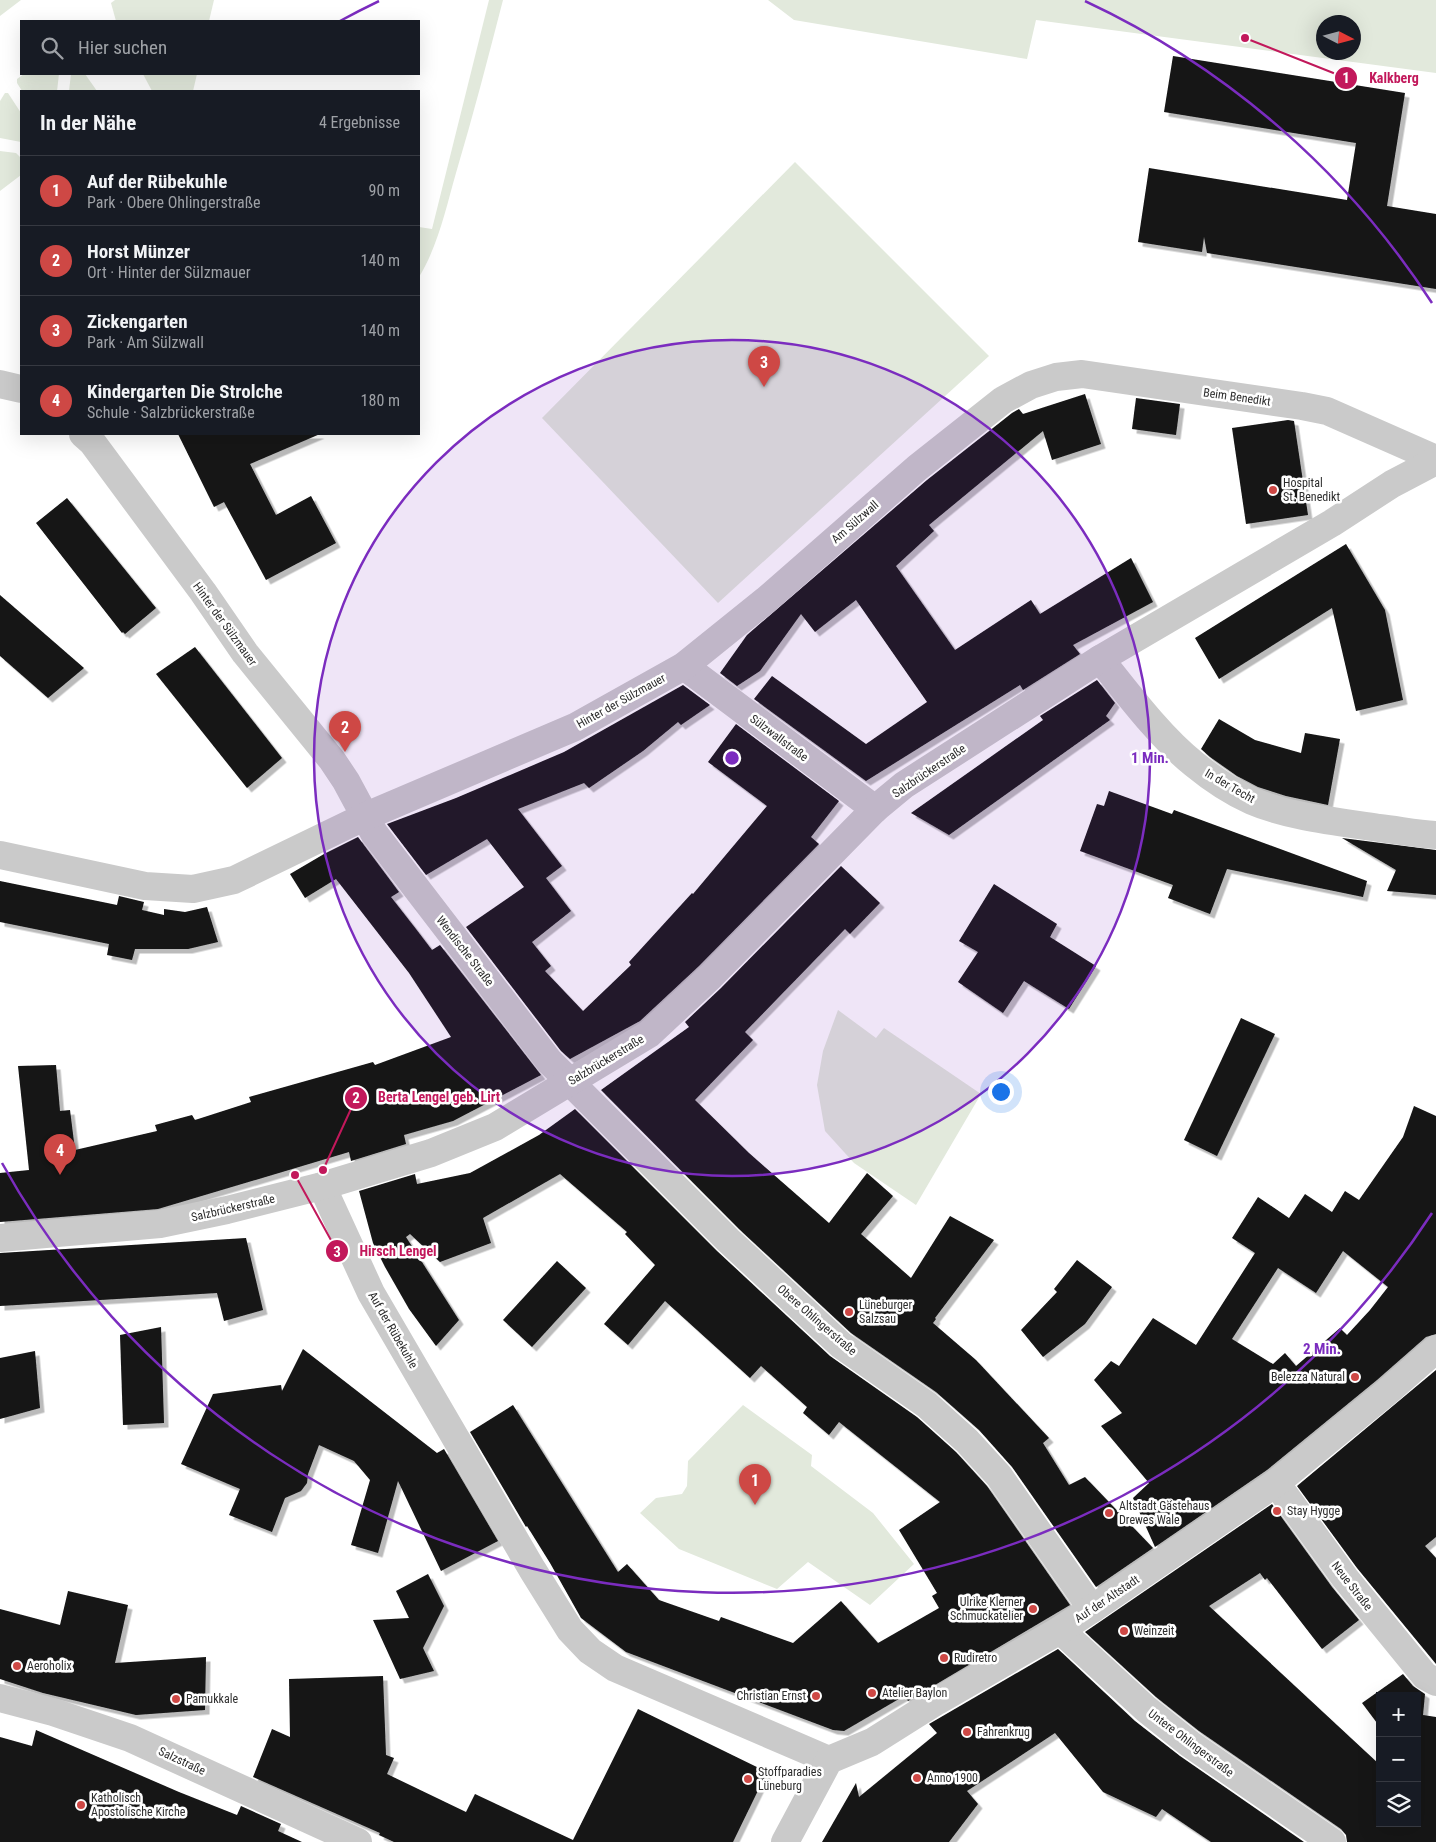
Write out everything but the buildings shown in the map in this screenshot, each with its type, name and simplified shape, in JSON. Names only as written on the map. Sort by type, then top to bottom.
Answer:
[{"type":"street","name":"Beim Benedikt","points":[[1031,385],[1056,377],[1082,374],[1302,406],[1327,411],[1436,460]]},
{"type":"street","points":[[0,384],[20,389]]},
{"type":"street","name":"Am Sülzwall","points":[[684,666],[766,600],[917,468],[1003,400],[1031,385]]},
{"type":"street","name":"Hinter der Sülzmauer","points":[[84,435],[92,442],[203,592],[245,653],[332,760],[346,781],[364,816]]},
{"type":"street","name":"Beim Benedikt","points":[[1100,659],[1332,523],[1392,484],[1436,460]]},
{"type":"street","name":"Salzbrückerstraße","points":[[0,1238],[160,1224],[226,1210],[322,1186],[430,1153],[495,1127],[649,1034],[710,977],[875,809],[904,785],[1100,659]]},
{"type":"street","name":"In der Techt","points":[[1100,659],[1172,743],[1194,764],[1227,787],[1253,801],[1285,811],[1350,824],[1436,835]]},
{"type":"street","name":"Sülzwallstraße","points":[[684,666],[875,809]]},
{"type":"street","name":"Hinter der Sülzmauer","points":[[0,855],[146,886],[192,888],[234,880],[364,816],[575,727],[684,666]]},
{"type":"street","name":"Wendische Straße","points":[[364,816],[374,833],[543,1053],[569,1082]]},
{"type":"street","name":"Obere Ohlingerstraße","points":[[569,1082],[728,1240],[842,1345],[927,1405],[967,1441],[999,1476],[1092,1610]]},
{"type":"street","name":"Auf der Rübekuhle","points":[[322,1186],[372,1293],[532,1569],[570,1630],[590,1651],[615,1668],[829,1760]]},
{"type":"street","name":"Auf der Altstadt","points":[[829,1760],[872,1742],[1092,1610],[1276,1483],[1387,1392],[1436,1349]]},
{"type":"street","name":"Neue Straße","points":[[1276,1483],[1345,1578],[1425,1676],[1436,1682]]},
{"type":"street","name":"Untere Ohlingerstraße","points":[[1060,1630],[1146,1709],[1190,1744],[1236,1778],[1332,1842]]},
{"type":"street","name":"Salzstraße","points":[[0,1698],[53,1712],[130,1738],[358,1842]]},
{"type":"street","points":[[785,1842],[829,1760]]},
{"type":"shaded area","points":[[0,0],[21,0],[0,16]]},
{"type":"shaded area","points":[[115,0],[214,0],[209,20],[116,20],[111,3]]},
{"type":"shaded area","points":[[489,0],[503,0],[441,226],[420,275],[420,227],[432,229]]},
{"type":"shaded area","points":[[768,0],[1436,0],[1436,73],[1338,60],[1361,60],[1361,15],[1316,15],[1316,57],[1036,20],[1027,59],[794,20]]},
{"type":"shaded area","points":[[23,75],[59,75],[57,90],[21,90],[17,79]]},
{"type":"shaded area","points":[[71,75],[86,75],[96,90],[69,90]]},
{"type":"shaded area","points":[[144,75],[197,75],[193,90],[151,90]]},
{"type":"shaded area","points":[[5,93],[8,93],[20,111],[20,142],[0,138],[0,101]]},
{"type":"shaded area","points":[[0,151],[16,153],[20,157],[20,176],[0,191]]},
{"type":"shaded area","points":[[795,162],[989,356],[718,603],[542,418]]},
{"type":"shaded area","points":[[838,1010],[876,1038],[884,1028],[981,1094],[916,1205],[854,1163],[825,1131],[817,1085],[823,1051]]},
{"type":"shaded area","points":[[743,1405],[812,1455],[811,1466],[873,1513],[914,1564],[870,1605],[808,1562],[777,1589],[679,1549],[640,1513],[656,1498],[682,1494],[687,1486],[688,1461]]},
{"type":"place","name":"Kalkberg","points":[[1245,38]]},
{"type":"place","name":"Zickengarten","points":[[764,387]]},
{"type":"place","name":"Hospital St. Benedikt","points":[[1273,490]]},
{"type":"place","name":"Horst Münzer","points":[[345,752]]},
{"type":"place","name":"Berta Lengel geb. Lirt","points":[[323,1170]]},
{"type":"place","name":"Kindergarten Die Strolche","points":[[60,1175]]},
{"type":"place","name":"Hirsch Lengel","points":[[295,1175]]},
{"type":"place","name":"Lüneburger Salzsau","points":[[849,1312]]},
{"type":"place","name":"Belezza Natural","points":[[1355,1377]]},
{"type":"place","name":"Auf der Rübekuhle","points":[[755,1505]]},
{"type":"place","name":"Stay Hygge","points":[[1277,1511]]},
{"type":"place","name":"Altstadt Gästehaus Drewes Wale","points":[[1109,1513]]},
{"type":"place","name":"Ulrike Klerner Schmuckatelier","points":[[1033,1609]]},
{"type":"place","name":"Weinzeit","points":[[1124,1631]]},
{"type":"place","name":"Rudiretro","points":[[944,1658]]},
{"type":"place","name":"Aeroholix","points":[[17,1666]]},
{"type":"place","name":"Atelier Baylon","points":[[872,1693]]},
{"type":"place","name":"Christian Ernst","points":[[816,1696]]},
{"type":"place","name":"Pamukkale","points":[[176,1699]]},
{"type":"place","name":"Fahrenkrug","points":[[967,1732]]},
{"type":"place","name":"Anno 1900","points":[[917,1778]]},
{"type":"place","name":"Stoffparadies Lüneburg","points":[[748,1779]]},
{"type":"place","name":"Katholisch Apostolische Kirche","points":[[81,1805]]}]
